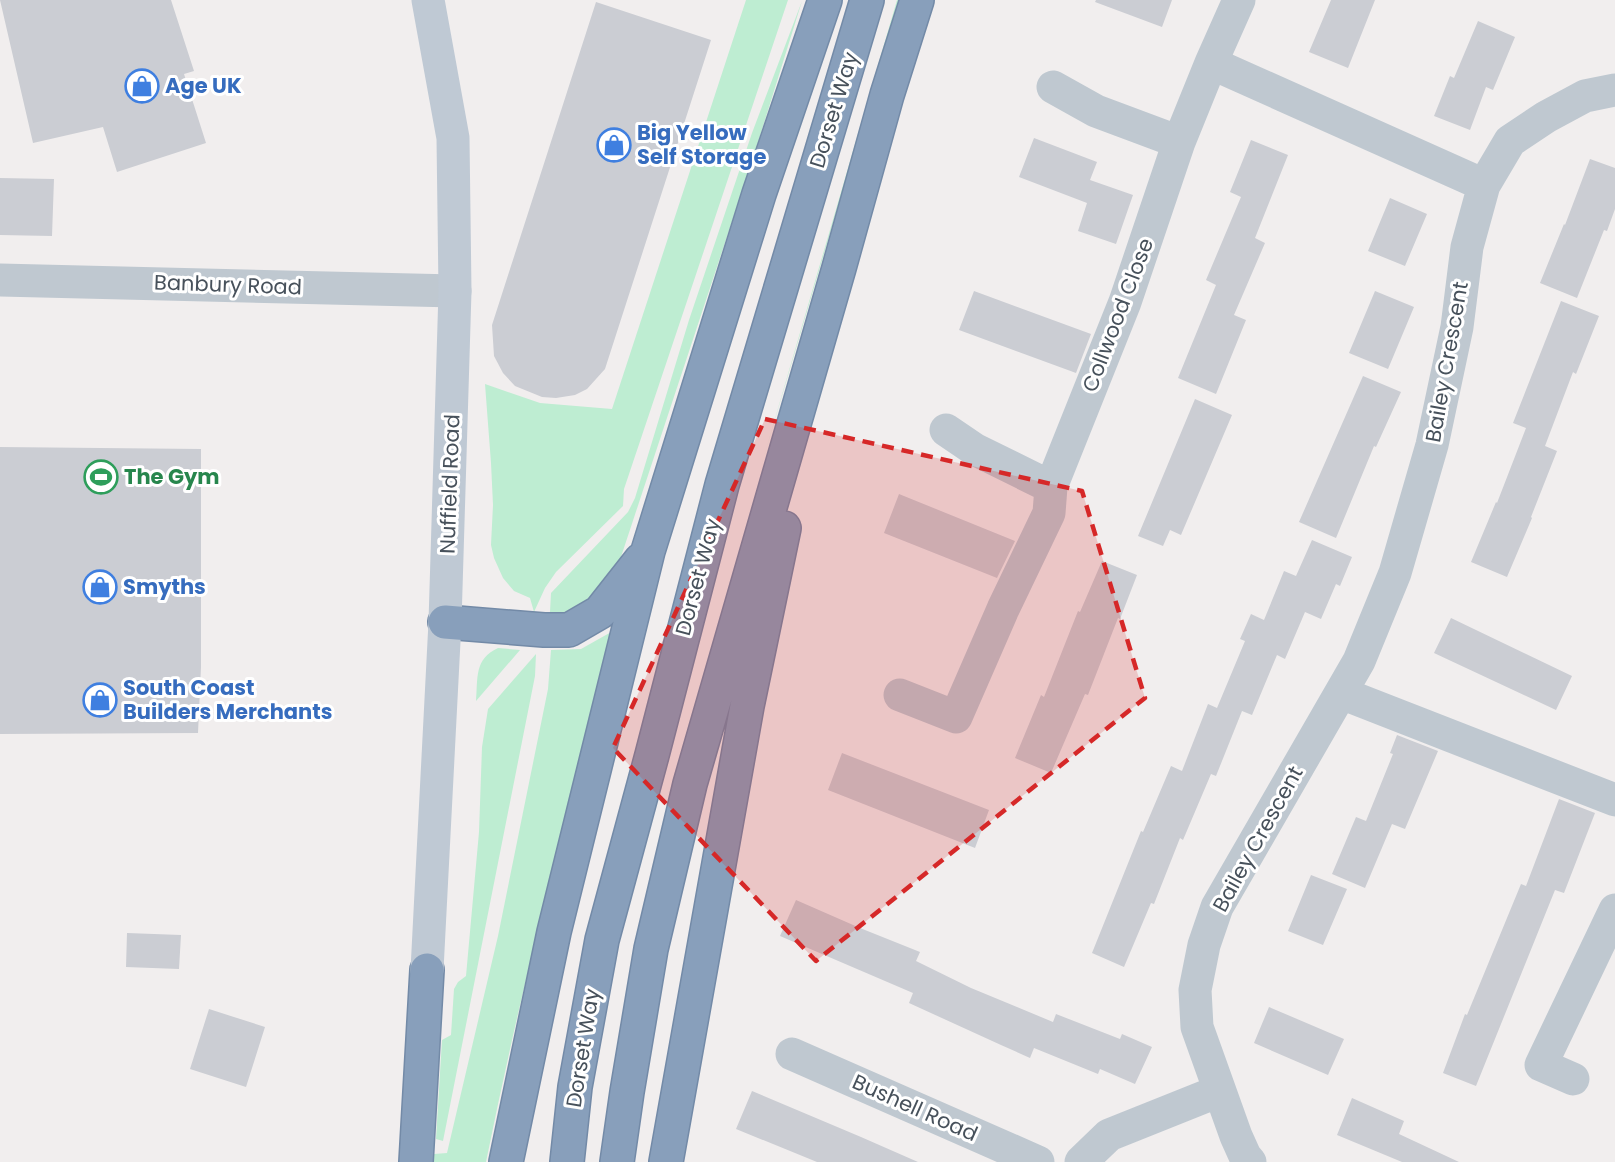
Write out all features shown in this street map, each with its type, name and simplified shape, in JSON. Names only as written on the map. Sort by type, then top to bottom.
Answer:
[{"type":"highway","points":[[506,1162],[554,932],[648,551],[759,194],[825,0]]},
{"type":"highway","name":"Dorset Way","points":[[567,1162],[575,1088],[602,940],[722,484],[867,0]]},
{"type":"highway","points":[[617,1162],[651,949],[690,784],[839,268],[886,95],[916,0]]},
{"type":"highway","points":[[666,1162],[747,706],[839,268]]},
{"type":"highway","points":[[446,622],[569,630],[600,612],[648,551]]},
{"type":"highway","points":[[416,1162],[427,970]]},
{"type":"street","name":"Nuffield Road","points":[[427,970],[446,622],[455,291],[453,138],[428,0]]},
{"type":"street","name":"Collwood Close","points":[[900,695],[956,717],[1003,609],[1049,513],[1051,487],[1125,302],[1179,142],[1239,0]]},
{"type":"street","points":[[1211,63],[1484,185]]},
{"type":"street","points":[[1053,87],[1096,111],[1179,142]]},
{"type":"street","name":"Bailey Crescent","points":[[1250,1162],[1236,1136],[1197,1027],[1196,990],[1204,945],[1217,907],[1359,661],[1395,573],[1432,445],[1457,327],[1467,247],[1484,185],[1510,141],[1546,117],[1586,96],[1615,90]]},
{"type":"street","name":"Banbury Road","points":[[0,280],[455,291]]},
{"type":"street","points":[[946,430],[974,449],[1051,487]]},
{"type":"street","points":[[1341,693],[1615,800]]},
{"type":"street","points":[[1573,1079],[1541,1065],[1615,910]]},
{"type":"street","name":"Bushell Road","points":[[792,1054],[1038,1162]]},
{"type":"street","points":[[1081,1162],[1109,1135],[1219,1092]]},
{"type":"highlighted area","points":[[765,419],[1082,491],[1145,698],[816,961],[613,748]]},
{"type":"green space","points":[[746,0],[788,0],[624,489],[623,506],[556,572],[545,588],[534,612],[530,598],[514,591],[503,578],[491,545],[493,505],[485,384],[540,403],[612,409]]},
{"type":"green space","points":[[897,0],[899,0],[760,470]]},
{"type":"green space","points":[[802,1],[755,152],[614,578],[593,598],[578,608],[550,612],[551,593],[628,512],[635,498],[689,320],[752,133]]},
{"type":"green space","points":[[613,631],[530,962],[486,1162],[434,1162],[434,1154],[447,1153],[498,936],[548,689],[551,650],[581,649]]},
{"type":"green space","points":[[498,648],[520,650],[476,701],[481,664],[490,652]]},
{"type":"green space","points":[[536,654],[535,676],[443,1141],[436,1139],[442,1040],[451,1035],[454,989],[458,982],[466,976],[479,832],[482,747],[488,709]]},
{"type":"building","name":"Age UK","points":[[0,0],[171,0],[194,71],[184,74],[206,143],[117,172],[103,127],[33,143]]},
{"type":"building","points":[[1096,0],[1172,0],[1162,27],[1095,2]]},
{"type":"building","points":[[1331,0],[1375,0],[1348,68],[1309,52]]},
{"type":"building","name":"Big Yellow Self Storage","points":[[596,2],[711,40],[605,369],[587,389],[575,395],[556,398],[542,397],[515,386],[503,373],[494,356],[492,325]]},
{"type":"building","points":[[1478,21],[1515,37],[1493,90],[1486,87],[1470,130],[1434,116],[1450,76],[1454,78]]},
{"type":"building","points":[[1034,138],[1097,162],[1090,180],[1133,195],[1116,244],[1078,231],[1087,203],[1019,177]]},
{"type":"building","points":[[1251,140],[1288,155],[1255,238],[1265,243],[1234,315],[1246,320],[1216,394],[1178,378],[1216,285],[1206,280],[1241,197],[1230,192]]},
{"type":"building","points":[[1590,159],[1615,168],[1615,209],[1607,231],[1604,230],[1577,298],[1540,283]]},
{"type":"building","points":[[0,178],[54,179],[52,236],[0,235]]},
{"type":"building","points":[[1390,198],[1427,214],[1405,266],[1368,251]]},
{"type":"building","points":[[974,291],[1091,334],[1076,373],[959,330]]},
{"type":"building","points":[[1375,291],[1414,307],[1388,369],[1349,353]]},
{"type":"building","points":[[1561,301],[1599,316],[1576,374],[1573,372],[1545,446],[1557,451],[1507,577],[1471,562],[1526,428],[1513,423]]},
{"type":"building","points":[[1363,376],[1401,392],[1376,447],[1374,446],[1336,538],[1299,522]]},
{"type":"building","points":[[1195,399],[1232,415],[1181,535],[1170,530],[1163,546],[1138,536]]},
{"type":"building","points":[[0,447],[201,449],[201,667],[198,733],[0,734]]},
{"type":"building","points":[[899,494],[1015,541],[997,578],[884,533]]},
{"type":"building","points":[[1312,540],[1352,557],[1340,586],[1336,584],[1321,619],[1305,612],[1285,659],[1277,655],[1252,715],[1242,711],[1216,776],[1211,774],[1183,840],[1180,838],[1154,904],[1151,903],[1124,967],[1092,953],[1141,831],[1143,832],[1171,766],[1182,771],[1208,704],[1217,708],[1245,641],[1240,639],[1251,614],[1264,620],[1284,571],[1296,576]]},
{"type":"building","points":[[1102,561],[1137,575],[1088,695],[1085,694],[1051,773],[1015,758],[1041,695],[1044,697],[1078,611],[1080,612]]},
{"type":"building","points":[[1451,618],[1572,676],[1556,710],[1434,653]]},
{"type":"building","points":[[1397,735],[1438,751],[1405,829],[1392,824],[1365,888],[1332,874],[1356,817],[1366,821],[1393,754],[1390,753]]},
{"type":"building","points":[[842,753],[989,810],[975,848],[828,790]]},
{"type":"building","points":[[1559,799],[1595,813],[1564,893],[1555,890],[1476,1086],[1443,1073],[1465,1014],[1467,1015],[1521,884],[1526,886]]},
{"type":"building","points":[[1311,875],[1347,889],[1323,945],[1288,931]]},
{"type":"building","points":[[796,900],[920,952],[916,961],[971,988],[1053,1022],[1056,1014],[1120,1039],[1122,1034],[1152,1047],[1135,1084],[1100,1069],[1098,1074],[1034,1048],[1030,1058],[909,1003],[913,993],[780,936]]},
{"type":"building","points":[[127,933],[181,935],[179,969],[126,967]]},
{"type":"building","points":[[1269,1007],[1344,1039],[1328,1075],[1254,1043]]},
{"type":"building","points":[[209,1009],[265,1027],[246,1087],[190,1069]]},
{"type":"building","points":[[752,1091],[918,1162],[817,1162],[736,1129]]},
{"type":"building","points":[[1352,1098],[1404,1121],[1399,1134],[1459,1162],[1402,1162],[1337,1135]]},
{"type":"place","name":"Age UK","points":[[142,86]]},
{"type":"place","name":"Big Yellow Self Storage","points":[[614,145]]},
{"type":"place","name":"The Gym","points":[[101,477]]},
{"type":"place","name":"Smyths","points":[[100,587]]},
{"type":"place","name":"South Coast Builders Merchants","points":[[100,700]]}]
